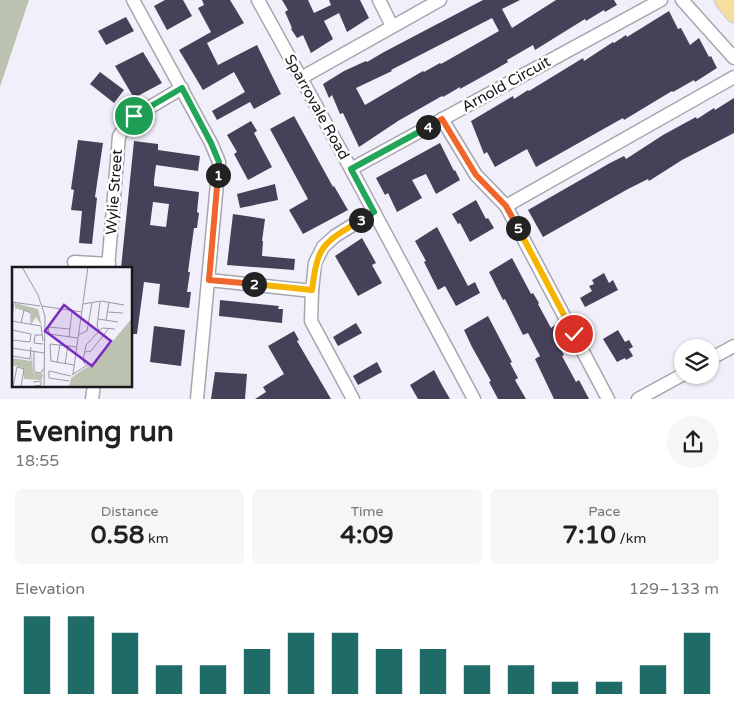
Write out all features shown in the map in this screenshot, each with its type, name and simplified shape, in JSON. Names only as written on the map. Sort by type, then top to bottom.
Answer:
[{"type":"main road","points":[[723,0],[734,14]]},
{"type":"street","points":[[133,0],[182,88],[219,162],[196,399]]},
{"type":"street","name":"Sparrovale Road","points":[[258,0],[474,399]]},
{"type":"street","points":[[378,0],[392,26]]},
{"type":"street","points":[[301,78],[440,0]]},
{"type":"street","name":"Arnold Circuit","points":[[351,169],[660,0]]},
{"type":"street","points":[[682,0],[734,58]]},
{"type":"street","points":[[506,206],[734,77]]},
{"type":"street","name":"Wylie Street","points":[[108,266],[119,136],[130,119],[182,88]]},
{"type":"street","points":[[442,119],[476,175],[506,206],[608,399]]},
{"type":"street","points":[[353,399],[311,321],[312,290],[316,263],[323,247],[335,236],[374,212]]},
{"type":"street","points":[[74,262],[108,266]]},
{"type":"street","points":[[209,280],[312,290]]},
{"type":"street","points":[[719,354],[734,346]]},
{"type":"street","points":[[638,399],[674,379]]},
{"type":"green space","points":[[0,0],[29,0],[0,87]]},
{"type":"building","points":[[165,0],[183,0],[192,16],[167,30],[154,6]]},
{"type":"building","points":[[202,0],[230,0],[244,23],[207,43],[218,65],[257,45],[281,94],[254,109],[250,102],[217,120],[212,111],[245,92],[234,72],[203,90],[179,50],[211,32],[198,8],[204,5]]},
{"type":"building","points":[[282,0],[308,0],[314,13],[331,5],[329,0],[360,0],[369,18],[347,32],[339,13],[324,21],[333,39],[311,53],[303,35],[297,38],[291,29],[285,12],[288,10]]},
{"type":"building","points":[[483,0],[520,0],[502,9],[512,28],[556,0],[614,0],[617,5],[605,12],[604,10],[586,21],[585,19],[535,50],[533,45],[507,60],[508,62],[496,69],[398,121],[359,147],[343,113],[340,114],[332,95],[329,98],[323,84],[344,71],[367,62]],"holes":[[[492,18],[499,31],[441,64],[423,71],[365,105],[356,88]]]},
{"type":"building","points":[[669,11],[678,29],[681,28],[690,45],[699,38],[717,68],[695,82],[694,80],[672,91],[624,120],[623,118],[536,167],[527,149],[495,167],[487,152],[484,154],[471,121],[513,96],[514,99],[529,91],[583,58],[584,61],[613,42],[626,35],[627,37]]},
{"type":"building","points":[[126,17],[134,31],[106,45],[98,31]]},
{"type":"building","points":[[143,52],[162,83],[134,98],[115,66]]},
{"type":"building","points":[[100,72],[124,90],[114,103],[90,84]]},
{"type":"building","points":[[734,98],[734,133],[682,160],[649,181],[648,179],[628,189],[543,237],[528,210],[610,163],[624,156],[626,159],[663,135],[696,117],[697,119],[714,108],[715,110]]},
{"type":"building","points":[[294,116],[333,187],[348,210],[303,234],[289,210],[308,199],[270,129]]},
{"type":"building","points":[[251,121],[257,131],[254,133],[272,167],[248,180],[234,154],[237,152],[227,135]]},
{"type":"building","points":[[78,140],[103,143],[95,197],[97,198],[92,244],[79,243],[82,211],[71,210],[74,190],[71,189]]},
{"type":"building","points":[[134,141],[158,144],[158,150],[200,156],[198,171],[156,165],[154,181],[154,186],[199,192],[197,228],[194,228],[188,272],[190,272],[187,292],[191,292],[189,308],[158,304],[160,284],[144,282],[137,334],[132,334],[132,267],[121,267]],"holes":[[[153,202],[169,204],[166,227],[150,225]]]},
{"type":"building","points":[[440,143],[460,180],[436,194],[426,174],[412,180],[422,198],[397,212],[388,193],[385,195],[376,178]]},
{"type":"building","points":[[275,184],[278,200],[240,208],[237,194]]},
{"type":"building","points":[[476,200],[486,219],[488,218],[494,228],[470,242],[460,223],[458,224],[452,214]]},
{"type":"building","points":[[233,214],[265,219],[262,256],[295,259],[294,270],[227,265]]},
{"type":"building","points":[[437,227],[468,286],[475,282],[480,293],[456,306],[445,286],[438,290],[415,241]]},
{"type":"building","points":[[362,238],[376,263],[372,265],[382,283],[358,296],[335,256]]},
{"type":"building","points":[[512,258],[531,294],[533,293],[539,303],[551,328],[555,325],[561,336],[555,339],[564,355],[562,356],[576,382],[579,380],[589,399],[554,399],[535,359],[540,356],[528,333],[523,335],[489,272]]},
{"type":"building","points":[[604,273],[609,283],[613,280],[618,290],[585,307],[580,298],[592,291],[589,286],[594,284],[592,280]]},
{"type":"building","points":[[220,300],[279,306],[278,309],[283,309],[282,323],[219,316]]},
{"type":"building","points":[[488,316],[512,362],[510,363],[518,378],[515,380],[526,399],[498,399],[489,382],[491,381],[464,330]]},
{"type":"building","points":[[356,323],[362,333],[338,346],[333,337]]},
{"type":"building","points":[[154,326],[185,330],[181,366],[150,362]]},
{"type":"building","points":[[618,330],[625,342],[629,340],[633,347],[629,349],[633,356],[617,362],[603,339]]},
{"type":"building","points":[[294,331],[299,340],[297,341],[331,399],[255,399],[266,392],[263,387],[284,374],[268,346]]},
{"type":"building","points":[[377,362],[382,372],[358,385],[353,376]]},
{"type":"building","points":[[434,370],[450,399],[418,399],[410,385]]},
{"type":"building","points":[[215,372],[247,374],[245,399],[211,399]]},
{"type":"route","points":[[134,116],[182,88],[211,143],[219,162],[209,280],[312,290],[316,263],[323,247],[335,236],[374,212],[351,169],[442,119],[476,175],[506,206],[574,334]]}]
